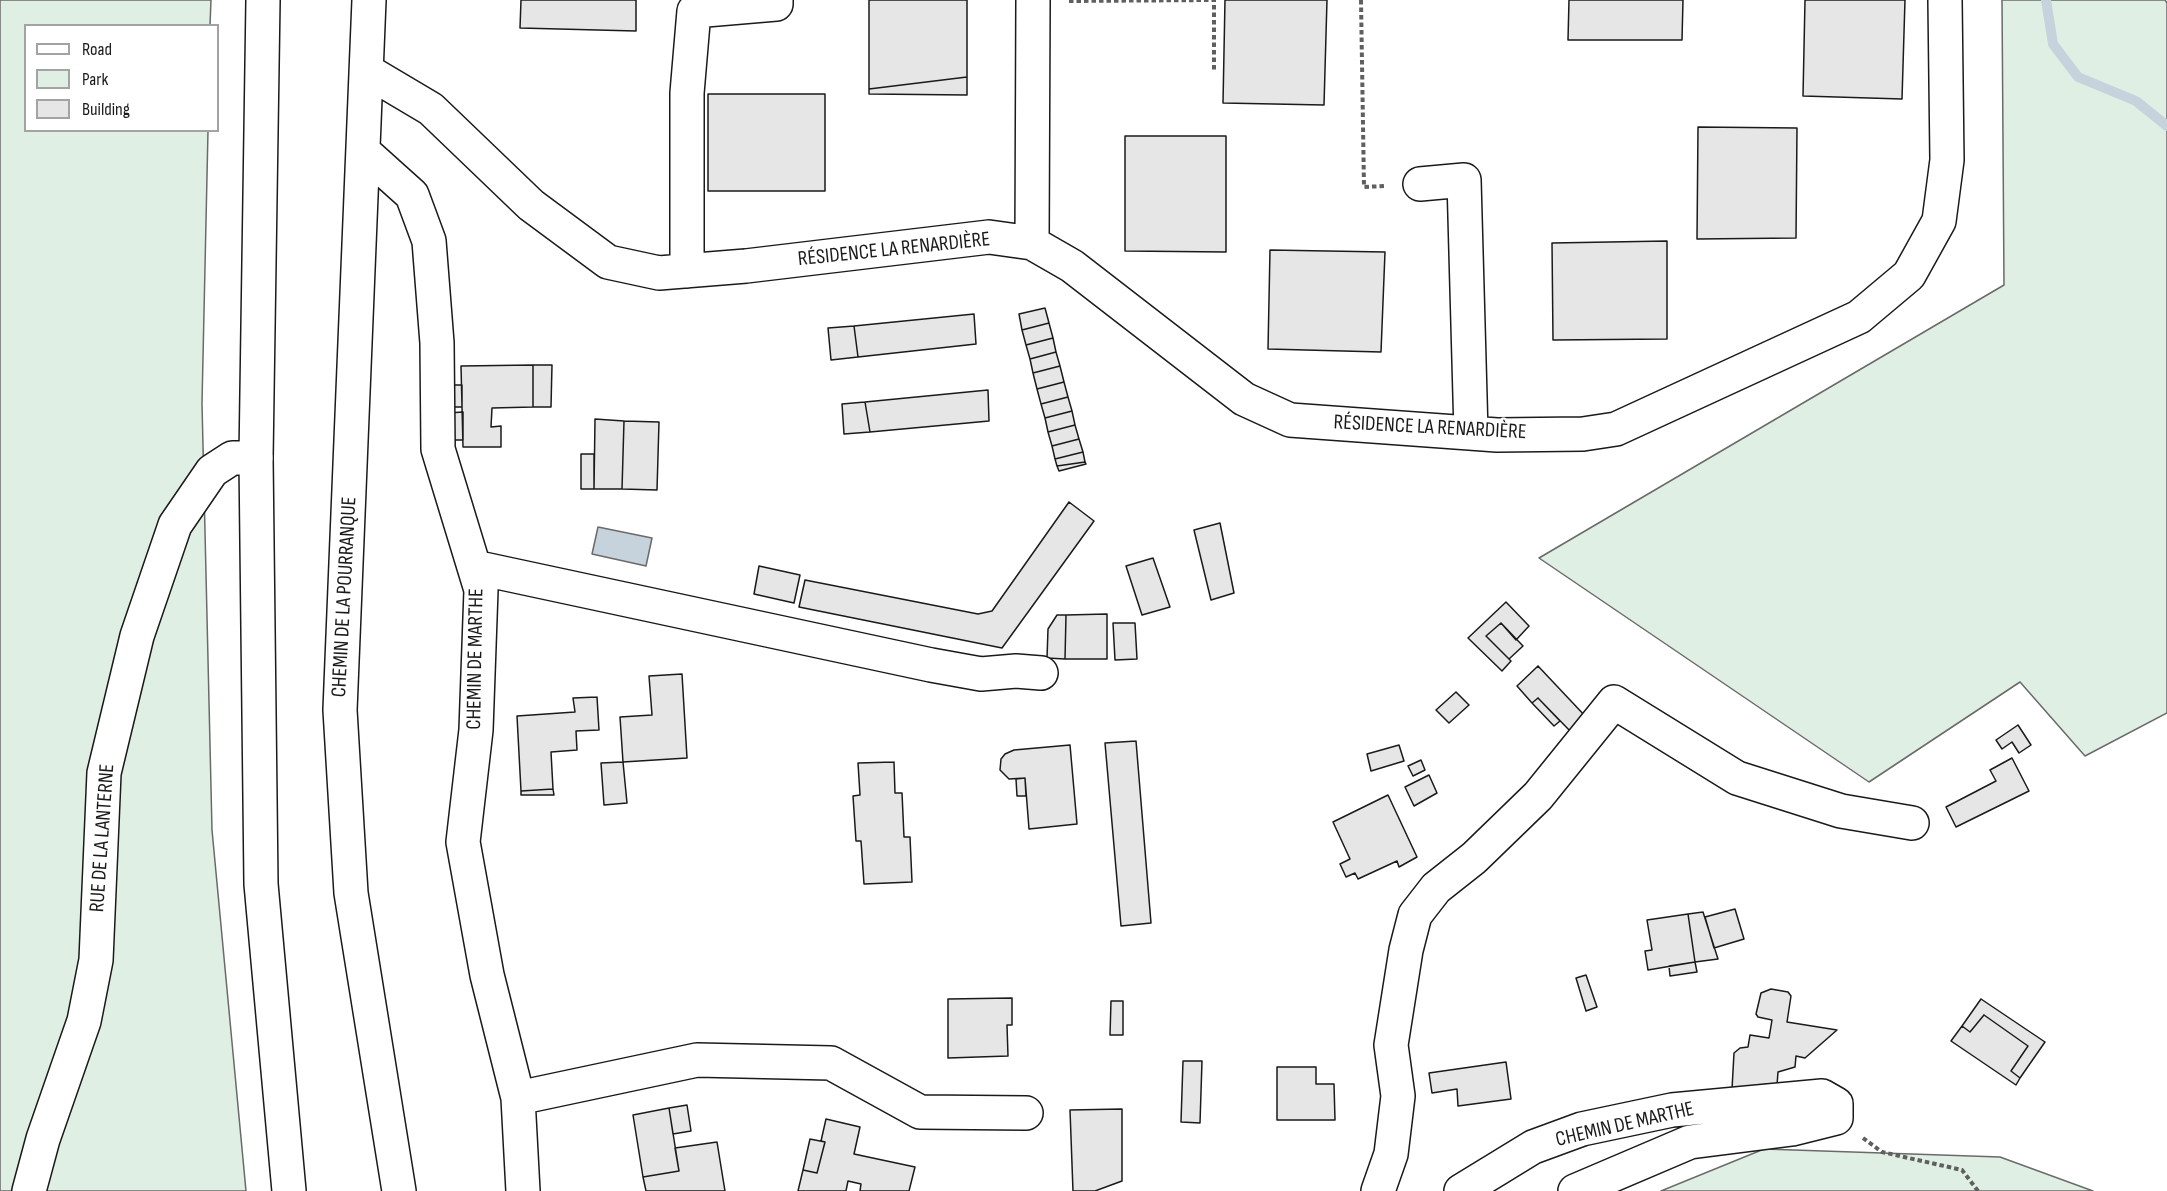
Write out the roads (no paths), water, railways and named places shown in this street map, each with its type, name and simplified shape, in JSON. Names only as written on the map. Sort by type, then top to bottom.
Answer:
[{"type":"street","points":[[263,0],[256,458],[261,884],[289,1191]]},
{"type":"street","name":"CHEMIN DE LA POURRANQUE","points":[[369,0],[340,710],[351,893],[399,1191]]},
{"type":"street","points":[[687,271],[687,93],[694,5],[776,4],[776,0]]},
{"type":"street","name":"RÉSIDENCE LA RENARDIÈRE","points":[[367,71],[431,109],[531,205],[608,262],[659,273],[989,237],[1032,243],[1072,266],[1244,399],[1290,420],[1471,433],[1584,434],[1616,429],[1859,317],[1909,275],[1939,221],[1947,160],[1945,0]]},
{"type":"street","points":[[1032,243],[1033,1]]},
{"type":"street","name":"CHEMIN DE MARTHE","points":[[363,151],[412,195],[429,241],[437,343],[438,449],[481,590],[476,730],[464,842],[487,975],[518,1098],[523,1191]]},
{"type":"street","points":[[1420,184],[1464,180],[1471,433]]},
{"type":"street","name":"RUE DE LA LANTERNE","points":[[29,1191],[43,1139],[84,1021],[96,960],[104,773],[137,636],[175,525],[212,471],[231,458],[256,458]]},
{"type":"street","points":[[474,567],[931,665],[981,674],[1016,670],[1041,673]]},
{"type":"street","points":[[1378,1191],[1391,1154],[1398,1096],[1391,1045],[1406,950],[1415,915],[1436,888],[1508,827],[1614,702],[1737,778],[1841,811],[1912,823]]},
{"type":"street","points":[[518,1098],[698,1060],[831,1063],[920,1112],[1026,1113]]},
{"type":"street","name":"CHEMIN DE MARTHE","points":[[1461,1191],[1533,1147],[1582,1129],[1672,1110],[1822,1096],[1836,1111],[1792,1130],[1690,1142],[1575,1191]]},
{"type":"waterway","points":[[2046,0],[2053,44],[2078,77],[2136,101],[2167,126]]}]
